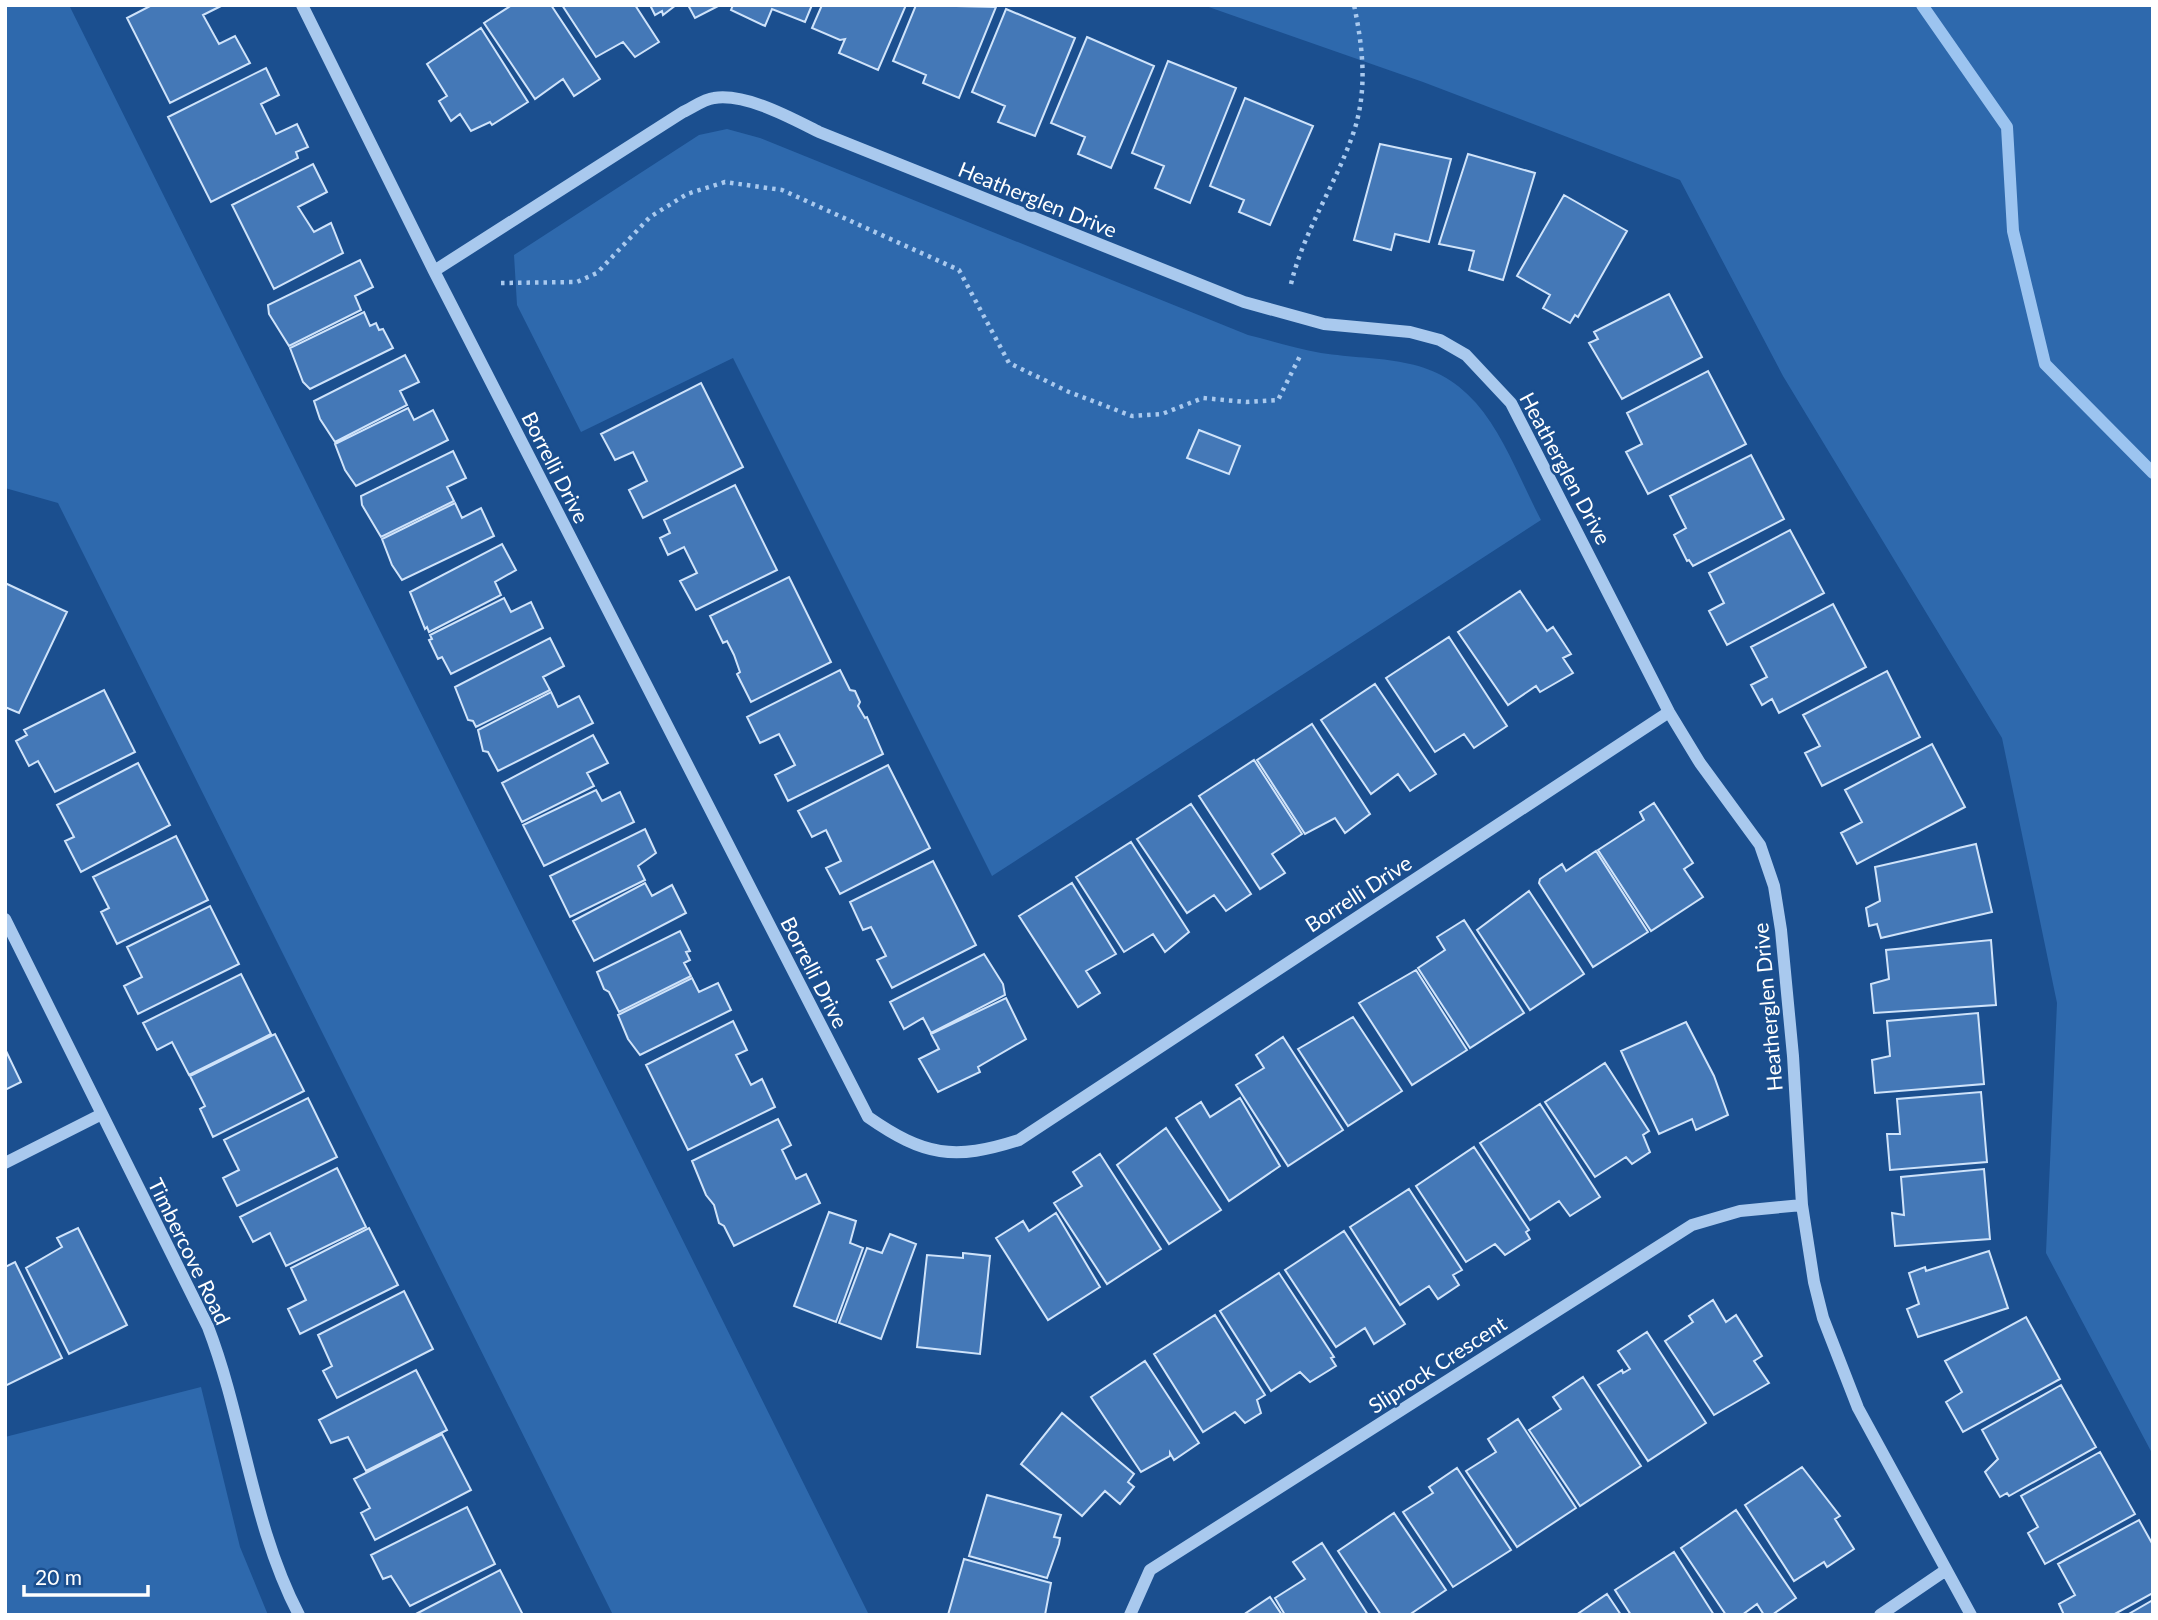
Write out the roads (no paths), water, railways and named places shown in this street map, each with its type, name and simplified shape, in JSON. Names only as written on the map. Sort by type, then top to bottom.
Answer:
[{"type":"street","name":"Borrelli Drive","points":[[302,5],[434,271],[868,1117],[901,1140],[940,1152],[980,1152],[1018,1140],[1669,712]]},
{"type":"street","name":"Heatherglen Drive","points":[[434,271],[683,112],[713,98],[747,102],[777,111],[819,132],[1244,302],[1324,324],[1410,332],[1440,340],[1465,355],[1511,403],[1669,712],[1700,763],[1760,845],[1774,886],[1793,1056],[1802,1205],[1814,1282],[1835,1353],[1858,1408],[1971,1615]]},
{"type":"street","name":"Timbercove Road","points":[[5,919],[100,1115],[208,1327],[226,1374],[264,1526],[299,1615]]},
{"type":"street","points":[[5,1163],[100,1115]]},
{"type":"street","name":"Sliprock Crescent","points":[[1130,1615],[1150,1570],[1692,1225],[1740,1211],[1802,1205]]},
{"type":"street","points":[[1880,1615],[1947,1570]]},
{"type":"waterway","points":[[1922,5],[2007,127],[2013,231],[2045,364],[2153,473]]}]
